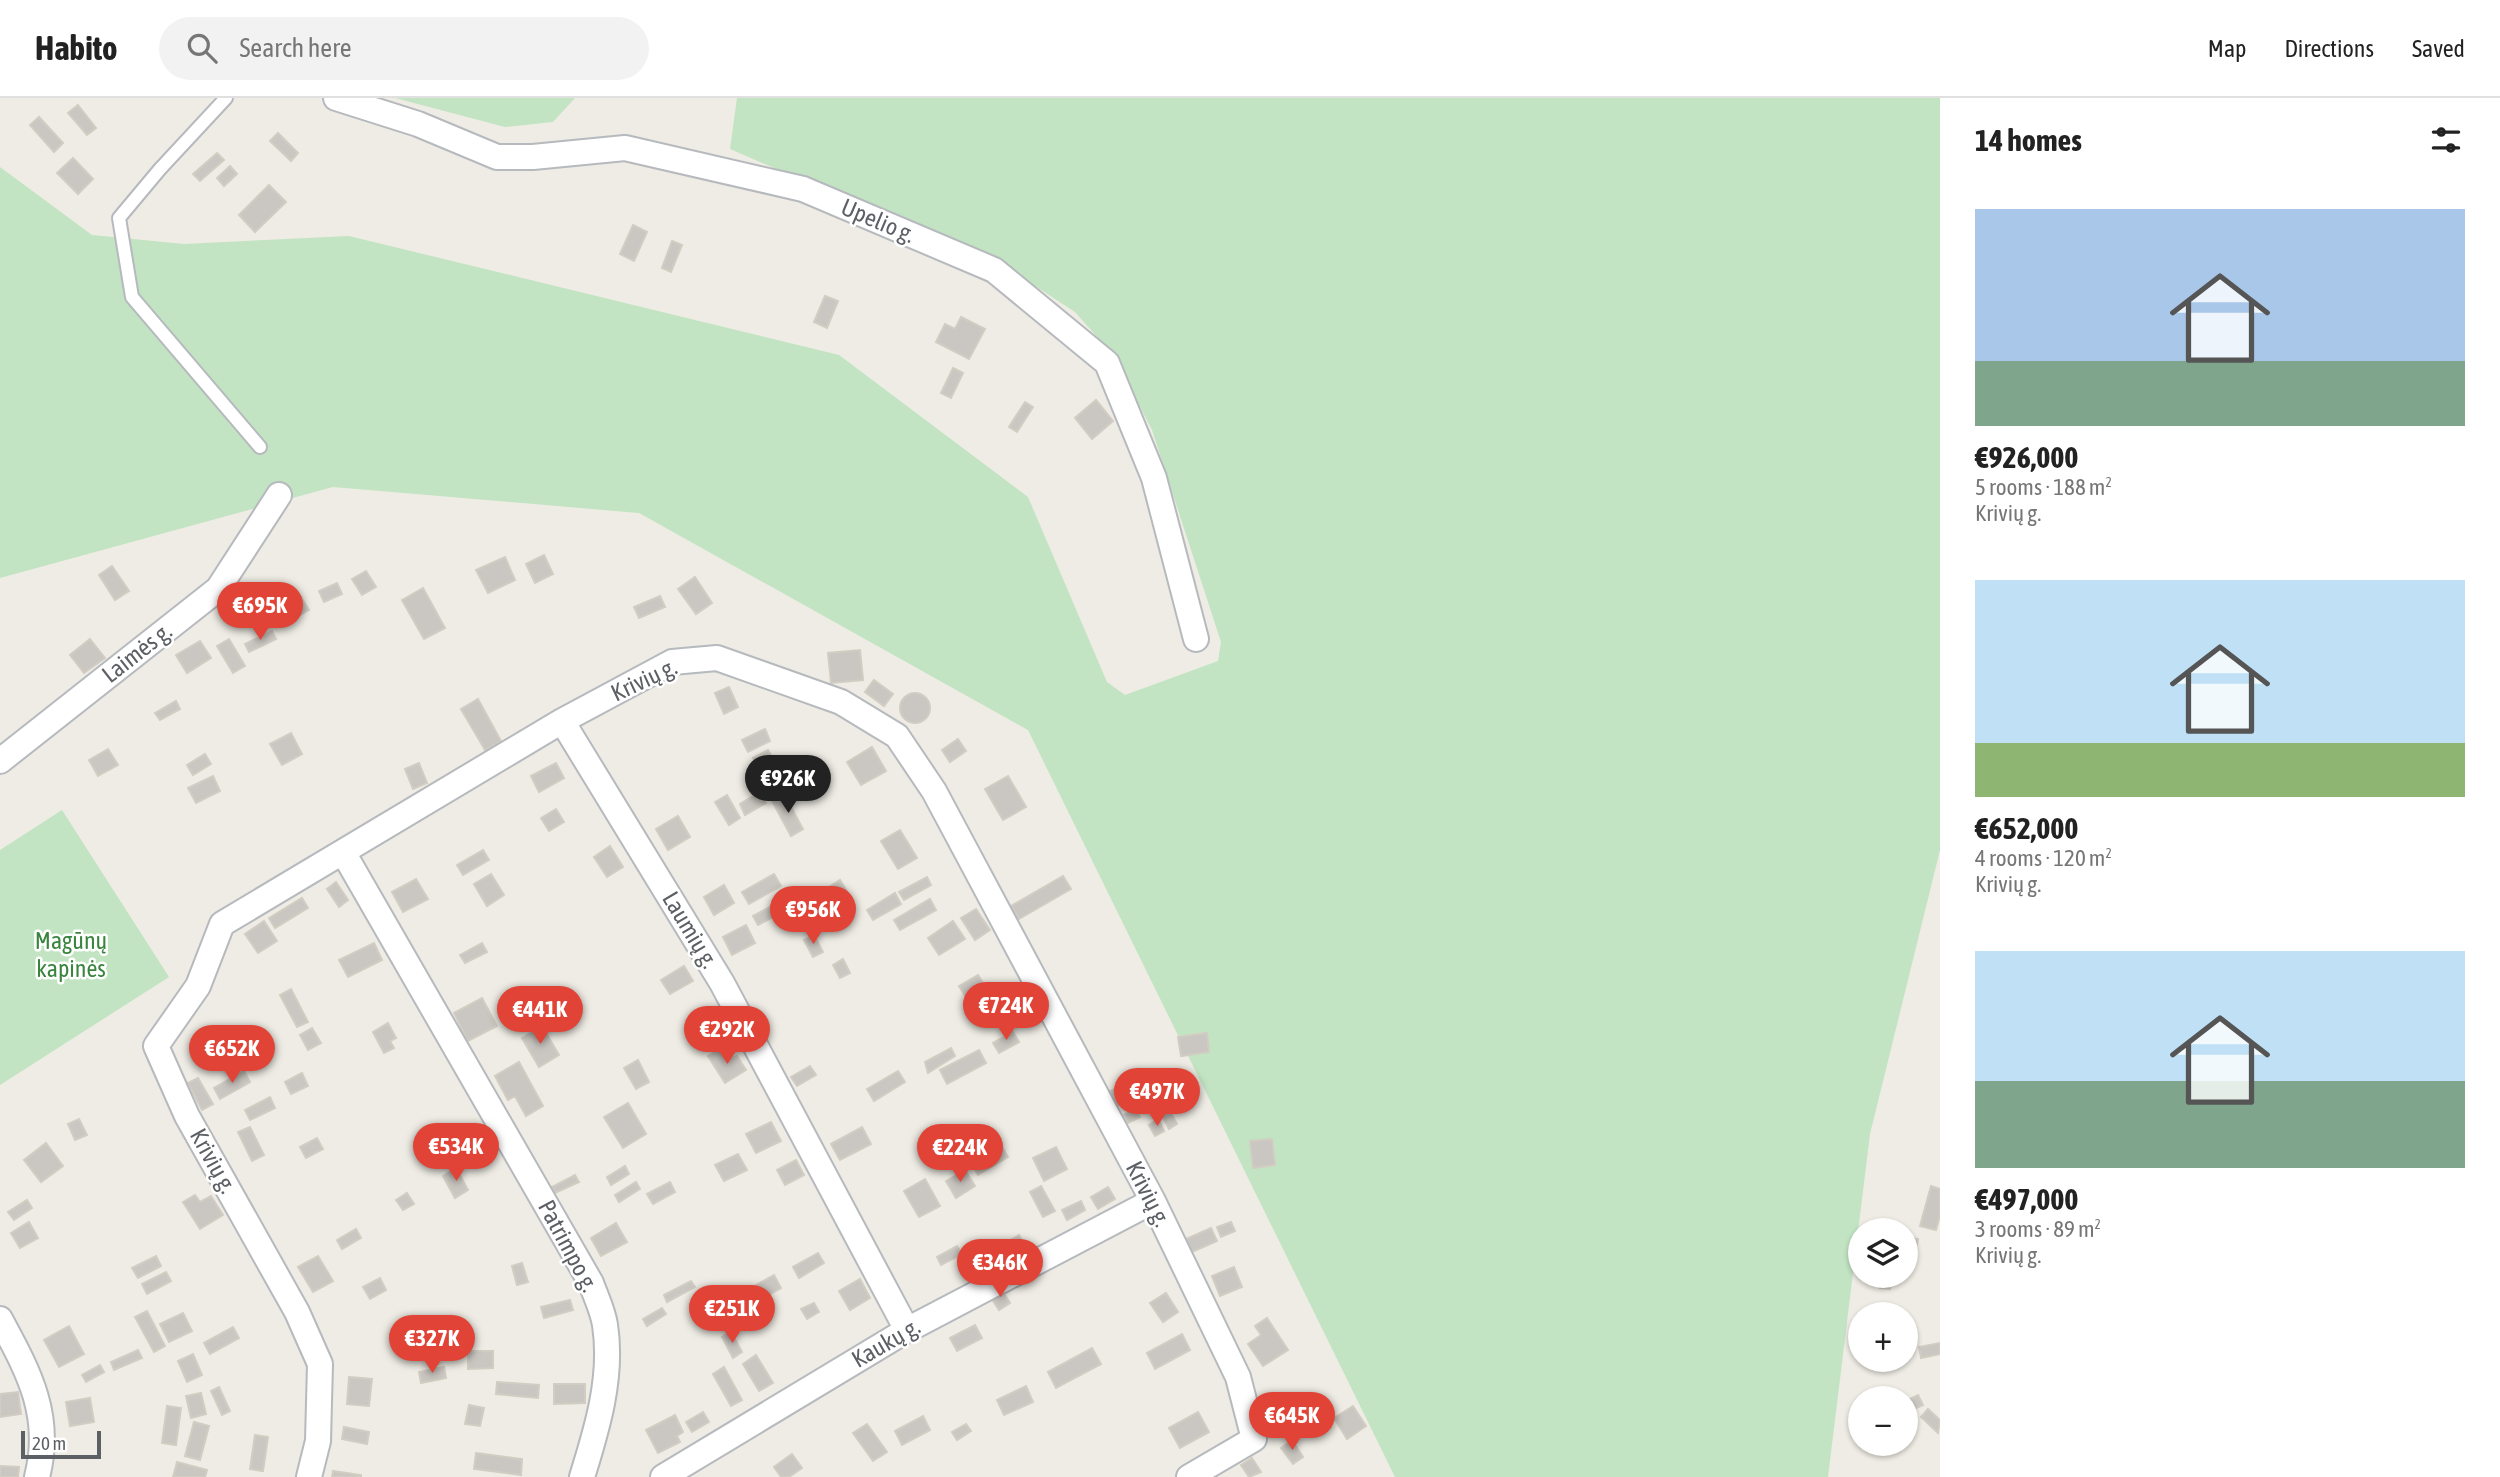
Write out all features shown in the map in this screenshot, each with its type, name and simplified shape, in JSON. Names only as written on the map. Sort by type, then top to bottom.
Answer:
[{"type":"street","name":"Upelio g.","points":[[336,98],[418,124],[497,157],[533,157],[625,148],[803,189],[994,270],[1107,363],[1154,478],[1196,639]]},
{"type":"street","name":"Laimės g.","points":[[0,761],[218,589],[279,495]]},
{"type":"street","name":"Krivių g.","points":[[309,1477],[318,1441],[320,1364],[297,1312],[187,1116],[156,1046],[198,986],[222,923],[562,721],[672,662],[717,658],[841,702],[897,736],[934,791],[1153,1201],[1238,1377],[1254,1439],[1189,1477]]},
{"type":"street","name":"Laumių g.","points":[[562,721],[722,983],[907,1330]]},
{"type":"street","name":"Patrimpo g.","points":[[342,852],[592,1283],[604,1322],[608,1350],[600,1421],[582,1477]]},
{"type":"street","name":"Kaukų g.","points":[[663,1477],[907,1330],[1153,1201]]},
{"type":"street","points":[[0,1318],[30,1375],[41,1418],[42,1459],[37,1477]]},
{"type":"lane","points":[[226,98],[119,218],[132,297],[260,447]]},
{"type":"green space","points":[[395,98],[575,98],[553,122],[505,127]]},
{"type":"green space","points":[[737,98],[1940,98],[1940,850],[1870,1134],[1860,1218],[1848,1218],[1848,1288],[1851,1288],[1828,1477],[1395,1477],[1028,730],[639,513],[333,487],[0,578],[0,167],[92,235],[184,244],[349,236],[839,355],[1028,497],[1107,682],[1125,695],[1218,661],[1221,642],[1152,430],[1113,355],[1075,312],[1012,271],[730,149]]},
{"type":"green space","name":"Magūnų kapinės","points":[[62,810],[169,977],[0,1085],[0,850]]},
{"type":"building","points":[[78,105],[96,128],[87,135],[68,113]]},
{"type":"building","points":[[39,117],[63,143],[54,152],[30,125]]},
{"type":"building","points":[[278,133],[298,153],[291,161],[270,141]]},
{"type":"building","points":[[217,153],[224,160],[200,181],[193,174]]},
{"type":"building","points":[[73,158],[93,179],[78,194],[57,173]]},
{"type":"building","points":[[230,166],[237,174],[224,186],[217,178]]},
{"type":"building","points":[[269,185],[286,202],[255,232],[239,215]]},
{"type":"building","points":[[633,225],[647,232],[634,261],[620,254]]},
{"type":"building","points":[[672,241],[682,245],[671,272],[662,268]]},
{"type":"building","points":[[825,296],[838,301],[827,328],[814,322]]},
{"type":"building","points":[[961,317],[985,329],[969,359],[936,342],[945,324],[955,329]]},
{"type":"building","points":[[953,368],[963,373],[951,398],[941,393]]},
{"type":"building","points":[[1096,400],[1113,421],[1092,439],[1075,418]]},
{"type":"building","points":[[1025,402],[1033,407],[1017,432],[1009,427]]},
{"type":"building","points":[[544,555],[553,574],[535,583],[526,564]]},
{"type":"building","points":[[505,557],[515,580],[488,593],[476,570]]},
{"type":"building","points":[[112,566],[129,591],[115,600],[99,575]]},
{"type":"building","points":[[366,571],[376,587],[362,595],[352,579]]},
{"type":"building","points":[[695,577],[712,603],[696,614],[678,589]]},
{"type":"building","points":[[337,583],[342,594],[324,602],[319,591]]},
{"type":"building","points":[[423,588],[445,628],[424,639],[402,600]]},
{"type":"building","points":[[299,594],[309,610],[295,618],[286,602]]},
{"type":"building","points":[[660,596],[665,607],[639,618],[634,607]]},
{"type":"building","points":[[272,631],[276,639],[249,652],[245,644]]},
{"type":"building","points":[[90,639],[105,658],[84,673],[70,655]]},
{"type":"building","points":[[229,639],[245,666],[233,673],[217,646]]},
{"type":"building","points":[[200,641],[211,658],[187,673],[176,655]]},
{"type":"building","points":[[860,650],[863,680],[831,683],[828,653]]},
{"type":"building","points":[[874,680],[893,694],[884,706],[865,692]]},
{"type":"building","points":[[729,687],[738,707],[724,714],[715,693]]},
{"type":"building","points":[[915,693],[926,697],[930,708],[926,719],[915,723],[904,719],[900,708],[904,697]]},
{"type":"building","points":[[478,699],[501,741],[485,750],[461,709]]},
{"type":"building","points":[[176,701],[180,709],[160,720],[155,713]]},
{"type":"building","points":[[765,729],[770,741],[748,752],[742,740]]},
{"type":"building","points":[[291,733],[302,754],[282,765],[270,744]]},
{"type":"building","points":[[958,739],[966,751],[950,762],[942,750]]},
{"type":"building","points":[[872,747],[886,771],[861,785],[847,762]]},
{"type":"building","points":[[108,749],[118,765],[98,776],[89,760]]},
{"type":"building","points":[[768,750],[787,783],[771,791],[753,758]]},
{"type":"building","points":[[205,754],[211,764],[193,775],[187,765]]},
{"type":"building","points":[[419,763],[427,783],[413,789],[405,769]]},
{"type":"building","points":[[556,763],[564,778],[539,792],[531,776]]},
{"type":"building","points":[[213,776],[220,791],[196,803],[188,788]]},
{"type":"building","points":[[1008,776],[1026,807],[1003,820],[985,789]]},
{"type":"building","points":[[760,792],[766,803],[745,815],[740,804]]},
{"type":"building","points":[[784,794],[803,829],[791,836],[772,801]]},
{"type":"building","points":[[727,795],[740,818],[729,825],[715,802]]},
{"type":"building","points":[[556,809],[564,822],[549,831],[541,818]]},
{"type":"building","points":[[678,816],[690,837],[668,850],[656,829]]},
{"type":"building","points":[[900,830],[917,858],[898,869],[881,841]]},
{"type":"building","points":[[610,846],[623,867],[607,877],[594,857]]},
{"type":"building","points":[[483,850],[489,860],[463,875],[457,865]]},
{"type":"building","points":[[491,874],[504,895],[487,906],[474,884]]},
{"type":"building","points":[[774,874],[781,886],[749,904],[742,892]]},
{"type":"building","points":[[1063,876],[1071,889],[1019,919],[1011,906]]},
{"type":"building","points":[[927,877],[931,885],[904,900],[899,892]]},
{"type":"building","points":[[416,879],[428,899],[403,912],[392,892]]},
{"type":"building","points":[[840,880],[851,898],[834,909],[823,891]]},
{"type":"building","points":[[336,882],[348,900],[339,907],[327,889]]},
{"type":"building","points":[[724,885],[734,903],[714,915],[704,897]]},
{"type":"building","points":[[895,893],[901,904],[873,920],[867,910]]},
{"type":"building","points":[[302,898],[308,908],[275,928],[269,918]]},
{"type":"building","points":[[787,898],[792,907],[758,925],[753,916]]},
{"type":"building","points":[[930,899],[936,910],[900,930],[894,920]]},
{"type":"building","points":[[976,909],[990,930],[975,940],[961,918]]},
{"type":"building","points":[[264,921],[277,941],[258,953],[245,934]]},
{"type":"building","points":[[953,921],[965,939],[939,955],[928,938]]},
{"type":"building","points":[[746,925],[755,943],[732,955],[723,937]]},
{"type":"building","points":[[814,935],[823,952],[813,957],[804,940]]},
{"type":"building","points":[[374,943],[382,960],[348,977],[339,960]]},
{"type":"building","points":[[482,943],[487,952],[465,963],[460,955]]},
{"type":"building","points":[[843,959],[850,973],[840,978],[833,965]]},
{"type":"building","points":[[684,966],[693,981],[670,994],[661,980]]},
{"type":"building","points":[[978,975],[993,999],[974,1010],[959,986]]},
{"type":"building","points":[[291,989],[308,1022],[297,1027],[280,995]]},
{"type":"building","points":[[482,998],[497,1026],[468,1041],[454,1013]]},
{"type":"building","points":[[388,1023],[396,1038],[390,1041],[394,1048],[384,1053],[373,1032]]},
{"type":"building","points":[[542,1026],[559,1055],[539,1067],[522,1038]]},
{"type":"building","points":[[312,1028],[321,1043],[308,1050],[300,1035]]},
{"type":"building","points":[[1013,1032],[1019,1042],[999,1053],[993,1043]]},
{"type":"building","points":[[1207,1033],[1209,1052],[1181,1056],[1178,1037]]},
{"type":"building","points":[[951,1048],[955,1056],[928,1073],[925,1062]]},
{"type":"building","points":[[720,1049],[726,1060],[737,1056],[746,1070],[725,1083],[708,1056]]},
{"type":"building","points":[[979,1050],[986,1063],[947,1084],[940,1070]]},
{"type":"building","points":[[638,1060],[649,1082],[636,1089],[624,1068]]},
{"type":"building","points":[[519,1062],[543,1106],[526,1116],[515,1096],[508,1100],[495,1076]]},
{"type":"building","points":[[810,1066],[816,1075],[797,1086],[791,1077]]},
{"type":"building","points":[[244,1071],[250,1082],[220,1099],[214,1088]]},
{"type":"building","points":[[898,1071],[905,1082],[874,1101],[867,1089]]},
{"type":"building","points":[[302,1073],[308,1086],[291,1094],[285,1082]]},
{"type":"building","points":[[198,1078],[213,1104],[202,1110],[188,1083]]},
{"type":"building","points":[[1119,1087],[1126,1101],[1117,1106],[1110,1091]]},
{"type":"building","points":[[270,1097],[275,1108],[250,1120],[245,1110]]},
{"type":"building","points":[[628,1103],[646,1134],[623,1148],[604,1117]]},
{"type":"building","points":[[1136,1109],[1140,1117],[1128,1123],[1124,1115]]},
{"type":"building","points":[[1171,1113],[1177,1124],[1169,1129],[1163,1117]]},
{"type":"building","points":[[79,1119],[87,1135],[75,1140],[68,1124]]},
{"type":"building","points":[[1158,1119],[1164,1131],[1155,1136],[1149,1125]]},
{"type":"building","points":[[771,1122],[781,1141],[756,1153],[746,1134]]},
{"type":"building","points":[[250,1127],[264,1155],[252,1161],[238,1132]]},
{"type":"building","points":[[862,1127],[871,1144],[840,1160],[831,1144]]},
{"type":"building","points":[[317,1138],[323,1149],[306,1158],[300,1147]]},
{"type":"building","points":[[1272,1139],[1275,1165],[1253,1168],[1250,1141]]},
{"type":"building","points":[[46,1143],[63,1166],[41,1182],[24,1160]]},
{"type":"building","points":[[1002,1147],[1008,1157],[978,1175],[972,1165]]},
{"type":"building","points":[[1056,1147],[1067,1169],[1044,1181],[1033,1158]]},
{"type":"building","points":[[738,1154],[747,1170],[724,1181],[715,1165]]},
{"type":"building","points":[[796,1160],[804,1175],[785,1185],[777,1170]]},
{"type":"building","points":[[625,1166],[629,1174],[611,1185],[607,1177]]},
{"type":"building","points":[[456,1168],[468,1190],[455,1198],[443,1176]]},
{"type":"building","points":[[965,1170],[975,1186],[956,1198],[946,1181]]},
{"type":"building","points":[[575,1175],[579,1182],[555,1193],[552,1187]]},
{"type":"building","points":[[925,1179],[940,1206],[919,1217],[904,1191]]},
{"type":"building","points":[[636,1182],[640,1189],[619,1202],[615,1195]]},
{"type":"building","points":[[670,1182],[675,1192],[653,1204],[647,1194]]},
{"type":"building","points":[[1041,1186],[1055,1211],[1043,1217],[1030,1192]]},
{"type":"building","points":[[1931,1186],[1940,1189],[1940,1215],[1936,1230],[1920,1226]]},
{"type":"building","points":[[1108,1187],[1115,1199],[1098,1209],[1091,1197]]},
{"type":"building","points":[[407,1193],[414,1204],[403,1210],[396,1200]]},
{"type":"building","points":[[195,1195],[200,1202],[211,1196],[223,1215],[200,1229],[183,1202]]},
{"type":"building","points":[[27,1200],[32,1208],[14,1220],[8,1212]]},
{"type":"building","points":[[1081,1201],[1085,1210],[1067,1220],[1062,1210]]},
{"type":"building","points":[[29,1222],[38,1238],[20,1248],[11,1233]]},
{"type":"building","points":[[1231,1222],[1235,1231],[1221,1237],[1217,1227]]},
{"type":"building","points":[[616,1223],[627,1242],[601,1256],[591,1238]]},
{"type":"building","points":[[1211,1228],[1217,1241],[1192,1252],[1186,1239]]},
{"type":"building","points":[[356,1229],[361,1238],[342,1249],[337,1240]]},
{"type":"building","points":[[1019,1235],[1023,1242],[1003,1254],[999,1247]]},
{"type":"building","points":[[957,1246],[962,1254],[941,1265],[937,1257]]},
{"type":"building","points":[[818,1253],[824,1263],[799,1278],[793,1267]]},
{"type":"building","points":[[156,1256],[161,1266],[138,1278],[132,1268]]},
{"type":"building","points":[[318,1256],[333,1281],[313,1292],[298,1267]]},
{"type":"building","points":[[522,1263],[528,1282],[517,1285],[512,1266]]},
{"type":"building","points":[[1234,1267],[1242,1287],[1220,1296],[1212,1276]]},
{"type":"building","points":[[166,1272],[171,1281],[147,1294],[142,1284]]},
{"type":"building","points":[[774,1275],[781,1288],[754,1303],[747,1290]]},
{"type":"building","points":[[380,1278],[386,1290],[370,1299],[363,1287]]},
{"type":"building","points":[[860,1279],[870,1298],[850,1310],[839,1291]]},
{"type":"building","points":[[691,1281],[695,1287],[667,1302],[664,1295]]},
{"type":"building","points":[[1001,1289],[1010,1303],[999,1310],[990,1296]]},
{"type":"building","points":[[1166,1293],[1178,1312],[1163,1322],[1150,1303]]},
{"type":"building","points":[[741,1296],[746,1304],[727,1314],[723,1306]]},
{"type":"building","points":[[570,1300],[573,1310],[544,1318],[541,1307]]},
{"type":"building","points":[[814,1303],[819,1312],[807,1319],[801,1309]]},
{"type":"building","points":[[662,1308],[666,1314],[647,1326],[643,1319]]},
{"type":"building","points":[[147,1311],[165,1346],[154,1352],[135,1317]]},
{"type":"building","points":[[183,1313],[192,1331],[169,1342],[160,1324]]},
{"type":"building","points":[[1267,1318],[1288,1350],[1263,1366],[1248,1344],[1261,1335],[1255,1326]]},
{"type":"building","points":[[975,1325],[982,1338],[957,1351],[950,1338]]},
{"type":"building","points":[[69,1326],[84,1354],[59,1367],[44,1340]]},
{"type":"building","points":[[233,1327],[239,1338],[210,1354],[204,1343]]},
{"type":"building","points":[[731,1332],[742,1352],[733,1358],[722,1337]]},
{"type":"building","points":[[1182,1334],[1190,1350],[1155,1369],[1147,1353]]},
{"type":"building","points":[[1940,1343],[1940,1354],[1921,1358],[1919,1347]]},
{"type":"building","points":[[1092,1348],[1101,1364],[1056,1388],[1048,1372]]},
{"type":"building","points":[[138,1350],[142,1358],[114,1370],[111,1362]]},
{"type":"building","points":[[468,1351],[493,1351],[493,1368],[468,1369]]},
{"type":"building","points":[[193,1354],[202,1375],[187,1382],[178,1361]]},
{"type":"building","points":[[756,1355],[773,1383],[759,1391],[743,1364]]},
{"type":"building","points":[[100,1365],[104,1372],[86,1382],[82,1375]]},
{"type":"building","points":[[444,1367],[446,1378],[421,1383],[419,1372]]},
{"type":"building","points":[[724,1367],[742,1400],[731,1406],[713,1374]]},
{"type":"building","points":[[349,1377],[372,1379],[369,1406],[347,1404]]},
{"type":"building","points":[[497,1382],[539,1385],[538,1398],[496,1394]]},
{"type":"building","points":[[554,1384],[585,1384],[585,1403],[554,1404]]},
{"type":"building","points":[[1026,1386],[1033,1402],[1004,1415],[997,1400]]},
{"type":"building","points":[[219,1387],[230,1411],[222,1415],[211,1391]]},
{"type":"building","points":[[18,1392],[21,1414],[0,1417],[0,1394]]},
{"type":"building","points":[[201,1393],[206,1414],[191,1418],[186,1396]]},
{"type":"building","points":[[1918,1395],[1923,1405],[1918,1407]]},
{"type":"building","points":[[90,1398],[94,1422],[70,1426],[66,1402]]},
{"type":"building","points":[[469,1405],[484,1408],[480,1426],[465,1424]]},
{"type":"building","points":[[167,1406],[181,1408],[176,1445],[162,1443]]},
{"type":"building","points":[[1353,1406],[1366,1426],[1347,1439],[1334,1418]]},
{"type":"building","points":[[1928,1409],[1940,1420],[1938,1433],[1921,1417]]},
{"type":"building","points":[[703,1412],[709,1422],[692,1432],[686,1422]]},
{"type":"building","points":[[1198,1412],[1209,1432],[1180,1448],[1169,1428]]},
{"type":"building","points":[[675,1415],[683,1432],[677,1436],[680,1442],[658,1453],[646,1430]]},
{"type":"building","points":[[923,1416],[930,1430],[902,1445],[895,1431]]},
{"type":"building","points":[[194,1422],[209,1426],[200,1460],[185,1456]]},
{"type":"building","points":[[867,1424],[887,1452],[873,1461],[853,1433]]},
{"type":"building","points":[[966,1424],[971,1431],[957,1440],[952,1432]]},
{"type":"building","points":[[344,1427],[369,1432],[367,1444],[342,1439]]},
{"type":"building","points":[[255,1435],[268,1437],[263,1471],[250,1469]]},
{"type":"building","points":[[1292,1440],[1303,1457],[1293,1464],[1281,1448]]},
{"type":"building","points":[[476,1453],[522,1459],[521,1475],[474,1469]]},
{"type":"building","points":[[792,1454],[802,1468],[789,1477],[781,1477],[774,1467]]},
{"type":"building","points":[[1252,1458],[1261,1472],[1249,1477],[1241,1465]]},
{"type":"building","points":[[177,1462],[207,1470],[205,1477],[173,1477]]},
{"type":"building","points":[[0,1466],[19,1467],[18,1477],[0,1477]]},
{"type":"building","points":[[333,1471],[361,1475],[361,1477],[332,1477]]}]
